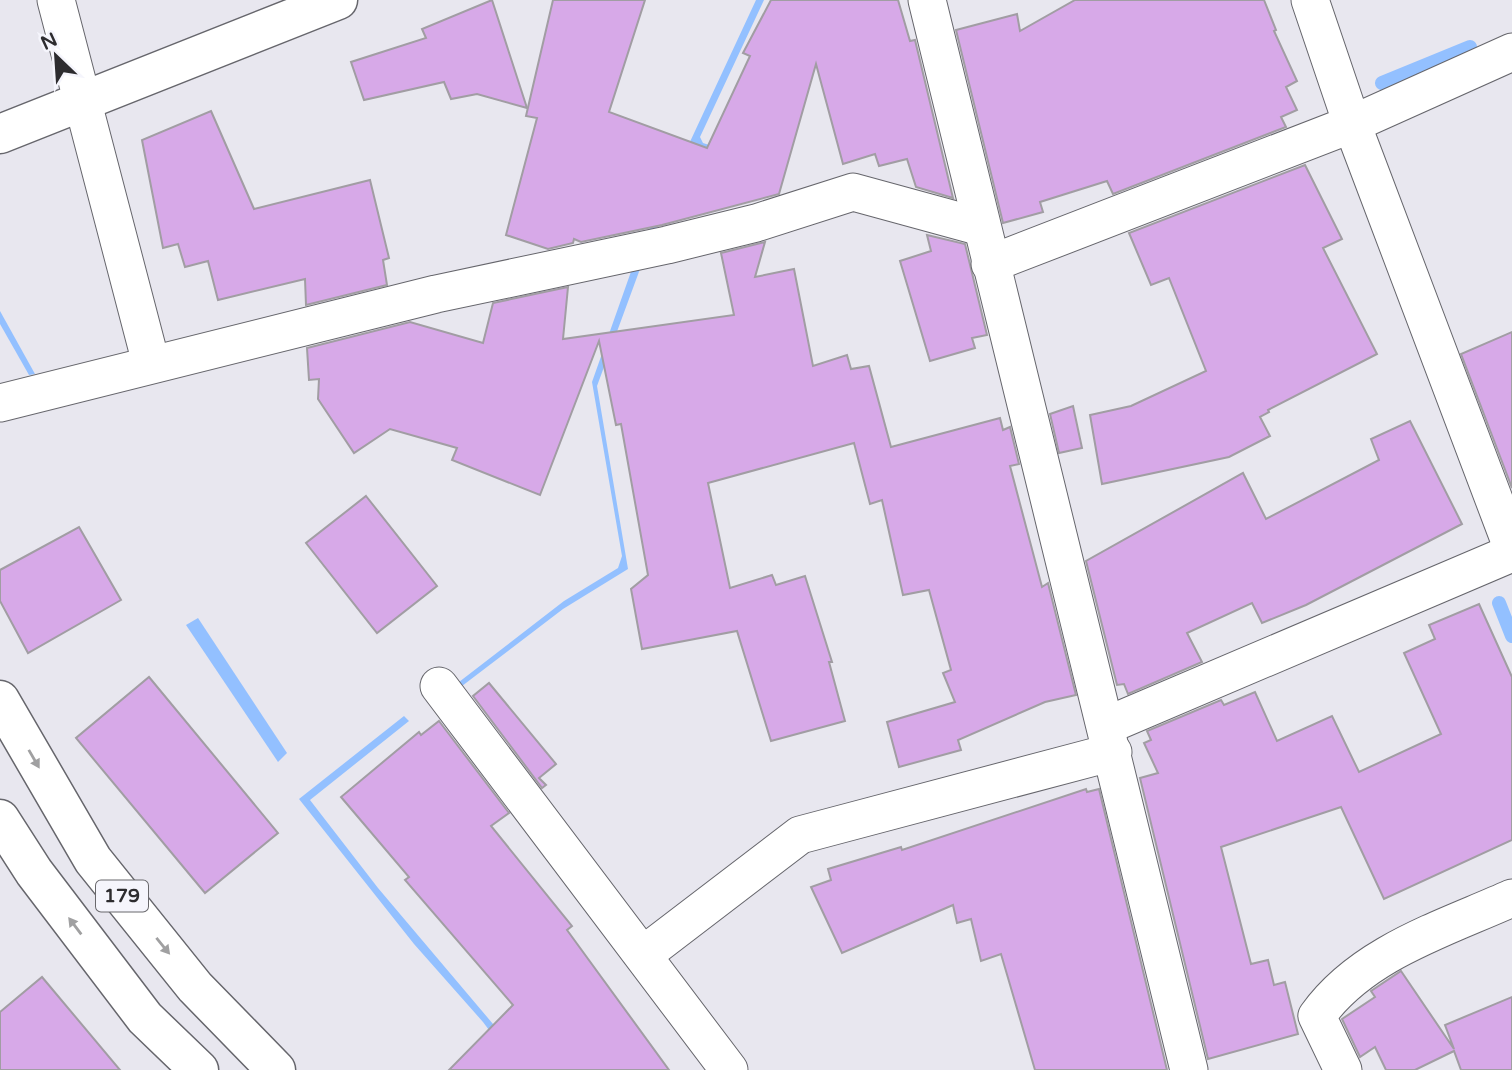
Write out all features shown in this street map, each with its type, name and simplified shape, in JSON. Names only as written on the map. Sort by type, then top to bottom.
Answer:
[{"type":"main road","points":[[0,134],[84,103],[338,0]]},
{"type":"main road","name":"179","points":[[0,700],[93,860],[195,987],[276,1070]]},
{"type":"main road","name":"179","points":[[0,819],[34,872],[145,1018],[199,1070]]},
{"type":"street","points":[[56,0],[152,363]]},
{"type":"street","points":[[928,0],[990,264],[1110,739],[1189,1070]]},
{"type":"street","points":[[1310,0],[1352,124],[1512,547]]},
{"type":"street","points":[[990,264],[1352,124],[1512,52]]},
{"type":"street","points":[[0,403],[436,294],[667,245],[756,223],[853,192],[981,227]]},
{"type":"street","points":[[643,955],[800,835],[1110,739],[1512,552]]},
{"type":"street","points":[[439,686],[729,1070]]},
{"type":"street","points":[[1343,1070],[1317,1016],[1329,999],[1366,966],[1512,898]]},
{"type":"water","points":[[756,0],[764,0],[700,137],[703,143],[771,165],[691,156],[653,235],[648,232]]},
{"type":"water","points":[[633,266],[640,269],[597,386],[628,569],[563,609],[462,686],[459,682],[564,601],[618,568],[622,556],[592,382]]},
{"type":"water","points":[[0,311],[35,374],[29,375],[0,324]]},
{"type":"water","points":[[198,618],[287,753],[278,762],[186,625]]},
{"type":"water","points":[[404,716],[409,721],[310,800],[378,888],[504,1037],[519,1070],[483,1022],[414,944],[299,799]]},
{"type":"building","points":[[492,0],[527,108],[477,94],[451,99],[444,82],[364,100],[351,62],[426,38],[422,29]]},
{"type":"building","points":[[553,0],[645,0],[609,112],[707,148],[750,56],[743,53],[771,0],[898,0],[910,41],[915,40],[953,198],[916,187],[907,159],[879,166],[875,154],[843,164],[816,64],[779,194],[662,225],[581,242],[574,239],[573,243],[548,249],[506,235],[537,118],[526,116]]},
{"type":"building","points":[[1075,0],[1264,0],[1276,30],[1274,31],[1297,81],[1286,87],[1297,110],[1281,117],[1286,127],[1113,194],[1107,181],[1040,202],[1043,212],[1003,223],[956,30],[1017,14],[1020,31]]},
{"type":"building","points":[[211,111],[254,209],[370,180],[389,258],[383,260],[387,285],[306,305],[305,279],[218,300],[208,261],[185,267],[178,244],[163,248],[142,140]]},
{"type":"building","points":[[1305,165],[1342,239],[1323,248],[1377,354],[1268,410],[1269,412],[1260,417],[1270,436],[1229,457],[1102,484],[1090,415],[1131,406],[1206,371],[1169,278],[1151,285],[1129,233]]},
{"type":"building","points":[[927,235],[965,244],[987,335],[972,338],[975,348],[930,361],[900,261],[931,251]]},
{"type":"building","points":[[765,242],[755,277],[794,269],[813,366],[847,355],[851,369],[869,366],[891,447],[1000,418],[1003,430],[1010,427],[1019,464],[1010,466],[1042,587],[1048,583],[1076,695],[1045,702],[958,740],[961,750],[899,767],[887,722],[955,702],[943,673],[951,670],[929,590],[903,595],[882,500],[870,504],[854,443],[708,483],[730,588],[772,575],[776,585],[805,576],[832,662],[829,662],[845,721],[771,741],[737,631],[642,649],[631,589],[648,575],[621,424],[616,425],[599,341],[540,495],[452,460],[457,448],[390,429],[354,453],[318,399],[319,379],[309,380],[307,348],[410,322],[483,343],[493,303],[568,287],[563,339],[734,315],[721,253]]},
{"type":"building","points":[[1512,332],[1512,488],[1461,354]]},
{"type":"building","points":[[1073,406],[1082,448],[1059,453],[1050,414]]},
{"type":"building","points":[[1410,421],[1462,524],[1306,605],[1262,623],[1252,603],[1187,633],[1202,662],[1128,694],[1124,684],[1117,685],[1086,561],[1243,473],[1266,519],[1379,460],[1371,439]]},
{"type":"building","points":[[366,496],[437,586],[377,633],[306,543]]},
{"type":"building","points":[[79,527],[121,600],[28,653],[0,601],[0,570]]},
{"type":"building","points":[[1479,604],[1512,677],[1512,840],[1384,899],[1341,807],[1221,847],[1251,964],[1268,960],[1274,985],[1285,982],[1298,1034],[1208,1059],[1140,778],[1158,773],[1144,743],[1151,740],[1147,731],[1221,700],[1224,705],[1255,692],[1277,741],[1332,716],[1359,772],[1441,734],[1404,653],[1435,639],[1429,625]]},
{"type":"building","points":[[149,677],[278,833],[205,893],[76,738]]},
{"type":"building","points":[[489,683],[556,764],[539,778],[546,785],[542,788],[473,696]]},
{"type":"building","points":[[439,721],[509,813],[491,826],[572,926],[567,930],[669,1070],[449,1070],[513,1005],[405,880],[409,877],[341,797],[419,732],[421,735]]},
{"type":"building","points":[[1086,789],[1087,792],[1099,789],[1167,1070],[1035,1070],[1001,954],[981,961],[971,919],[957,923],[953,905],[842,953],[811,887],[831,880],[828,869],[901,847],[902,850]]},
{"type":"building","points":[[1401,971],[1454,1049],[1445,1025],[1512,997],[1512,1070],[1461,1070],[1454,1051],[1415,1070],[1386,1070],[1375,1047],[1360,1057],[1342,1019],[1375,997],[1371,991]]},
{"type":"building","points":[[42,977],[120,1070],[0,1070],[0,1012]]},
{"type":"waterway","points":[[1382,83],[1470,47]]},
{"type":"waterway","points":[[1499,603],[1512,636]]}]
